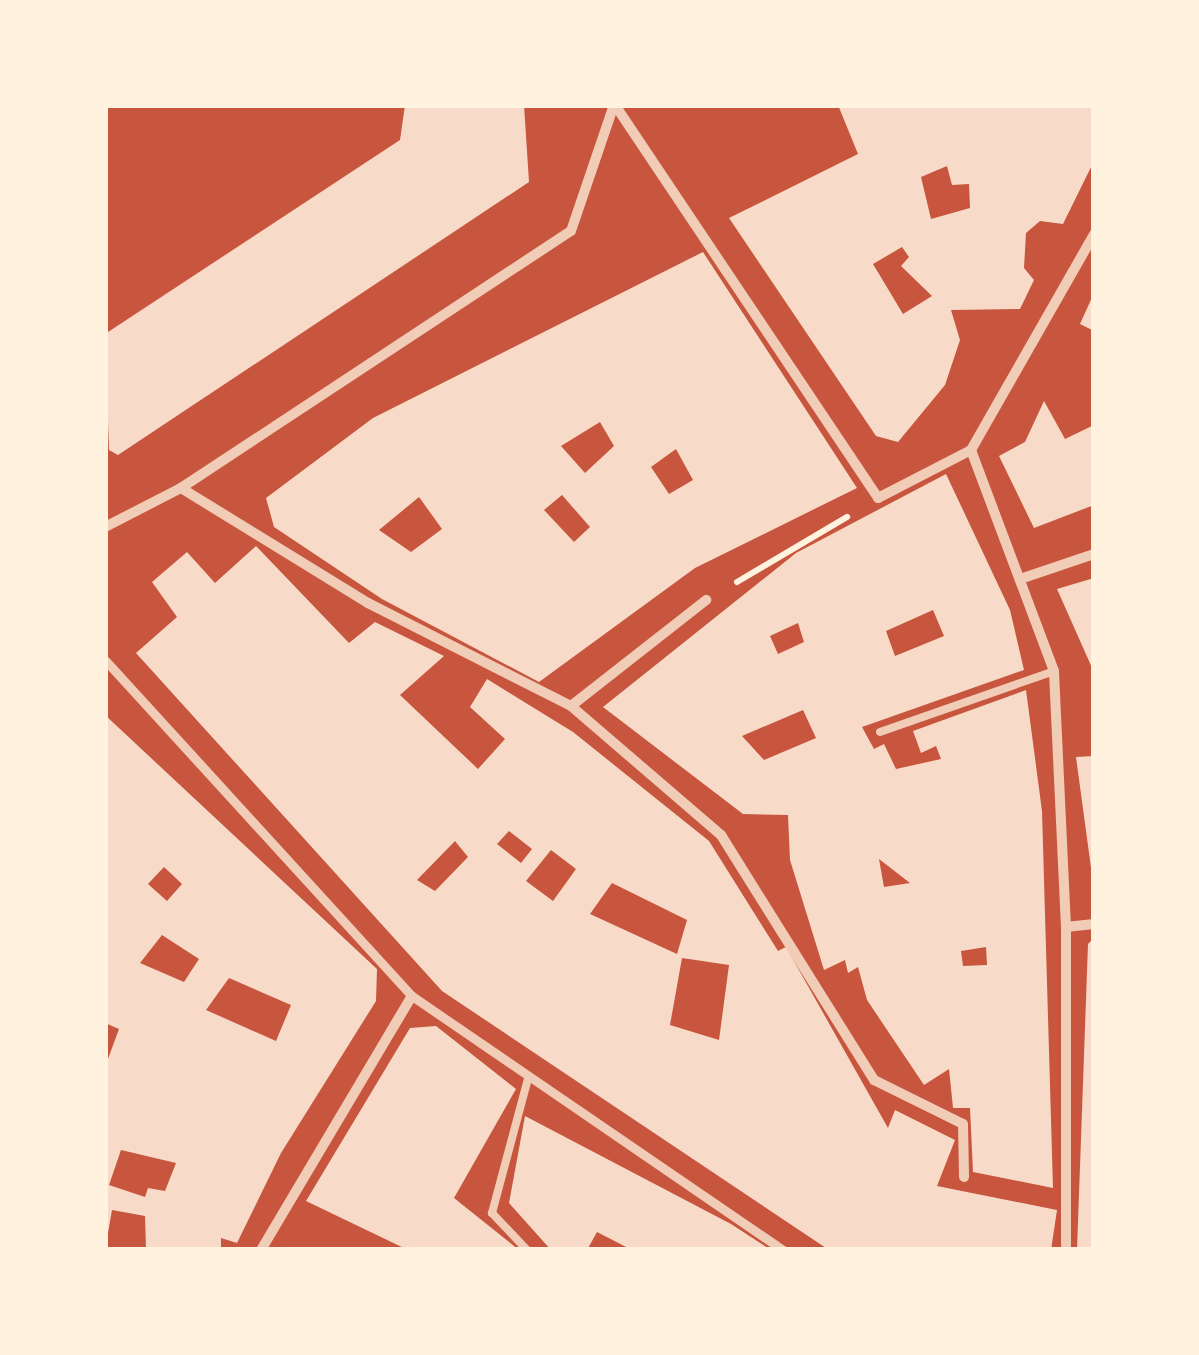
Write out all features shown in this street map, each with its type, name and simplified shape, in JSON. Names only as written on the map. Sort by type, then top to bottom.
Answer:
[{"type":"street","points":[[105,527],[181,488],[571,231],[615,105]]},
{"type":"street","points":[[615,105],[878,498],[971,450],[1094,234]]},
{"type":"street","points":[[971,450],[1024,578],[1054,670],[1066,927],[1066,1250]]},
{"type":"street","points":[[181,488],[368,604],[571,706],[721,835],[874,1080],[962,1124],[964,1177]]},
{"type":"street","points":[[1024,578],[1094,554]]},
{"type":"street","points":[[571,706],[706,600]]},
{"type":"street","points":[[105,660],[412,996],[783,1250]]},
{"type":"street","points":[[1066,927],[1094,924]]},
{"type":"street","points":[[261,1250],[412,996]]},
{"type":"lane","points":[[880,732],[1054,670]]},
{"type":"lane","points":[[527,1250],[492,1213],[528,1079]]},
{"type":"path","points":[[706,600],[878,498]]},
{"type":"building","points":[[405,105],[524,105],[529,182],[118,455],[109,450],[105,334],[400,140]]},
{"type":"building","points":[[838,105],[1094,105],[1094,161],[1063,224],[1040,221],[1026,233],[1024,268],[1034,280],[1020,309],[951,310],[960,340],[945,385],[898,442],[876,436],[729,218],[858,154]],"holes":[[[947,166],[952,185],[969,184],[970,208],[931,219],[921,177]],[[902,247],[909,257],[901,266],[932,296],[903,314],[873,264]]]},
{"type":"building","points":[[703,252],[857,488],[695,568],[539,682],[382,599],[274,527],[266,498],[373,418]],"holes":[[[600,422],[614,446],[585,473],[561,446]],[[676,449],[693,480],[669,494],[651,467]],[[562,495],[590,527],[574,542],[544,510]],[[419,497],[442,529],[411,552],[379,530]]]},
{"type":"building","points":[[1094,293],[1094,331],[1080,324]]},
{"type":"building","points":[[1044,401],[1065,439],[1094,425],[1094,505],[1034,528],[999,456],[1025,442]]},
{"type":"building","points":[[946,474],[1010,610],[1024,670],[862,727],[874,749],[884,744],[896,769],[941,759],[936,746],[921,753],[913,731],[1026,690],[1042,811],[1053,1188],[973,1172],[970,1108],[953,1108],[949,1069],[924,1085],[867,1000],[858,967],[848,973],[845,960],[824,970],[790,860],[788,815],[743,814],[603,707],[796,553]],"holes":[[[933,610],[944,636],[895,656],[886,631]],[[798,623],[804,642],[778,654],[770,636]],[[803,710],[816,738],[764,760],[742,736]],[[879,859],[910,883],[884,887]],[[986,947],[987,965],[963,966],[961,951]]]},
{"type":"building","points":[[256,546],[349,643],[375,622],[444,656],[400,695],[478,769],[505,739],[470,707],[487,679],[573,732],[709,841],[778,951],[786,947],[888,1128],[895,1110],[955,1140],[937,1186],[1057,1210],[1051,1250],[829,1250],[442,991],[136,653],[177,617],[152,582],[187,552],[215,583]],"holes":[[[509,831],[532,849],[521,863],[497,844]],[[455,841],[468,857],[435,891],[417,880]],[[551,850],[576,869],[553,901],[526,881]],[[612,883],[687,920],[677,954],[590,914]],[[682,958],[729,965],[719,1040],[670,1025]]]},
{"type":"building","points":[[1094,578],[1094,670],[1093,670],[1057,589]]},
{"type":"building","points":[[105,715],[377,969],[376,1001],[281,1153],[237,1243],[221,1238],[221,1250],[146,1250],[145,1216],[112,1210],[105,1250],[105,1067],[119,1029],[105,1023]],"holes":[[[164,867],[182,884],[167,901],[148,884]],[[162,935],[199,959],[184,982],[140,963]],[[229,978],[291,1005],[276,1041],[206,1010]],[[121,1150],[176,1163],[165,1191],[148,1188],[145,1197],[109,1185]]]},
{"type":"building","points":[[1094,756],[1094,875],[1092,875],[1076,757]]},
{"type":"building","points":[[1094,938],[1094,1250],[1077,1250],[1088,944]]},
{"type":"building","points":[[436,1026],[516,1089],[454,1198],[519,1250],[408,1250],[306,1201],[410,1028]]},
{"type":"building","points":[[525,1116],[731,1224],[771,1250],[632,1250],[597,1232],[587,1250],[551,1250],[509,1203]]}]
